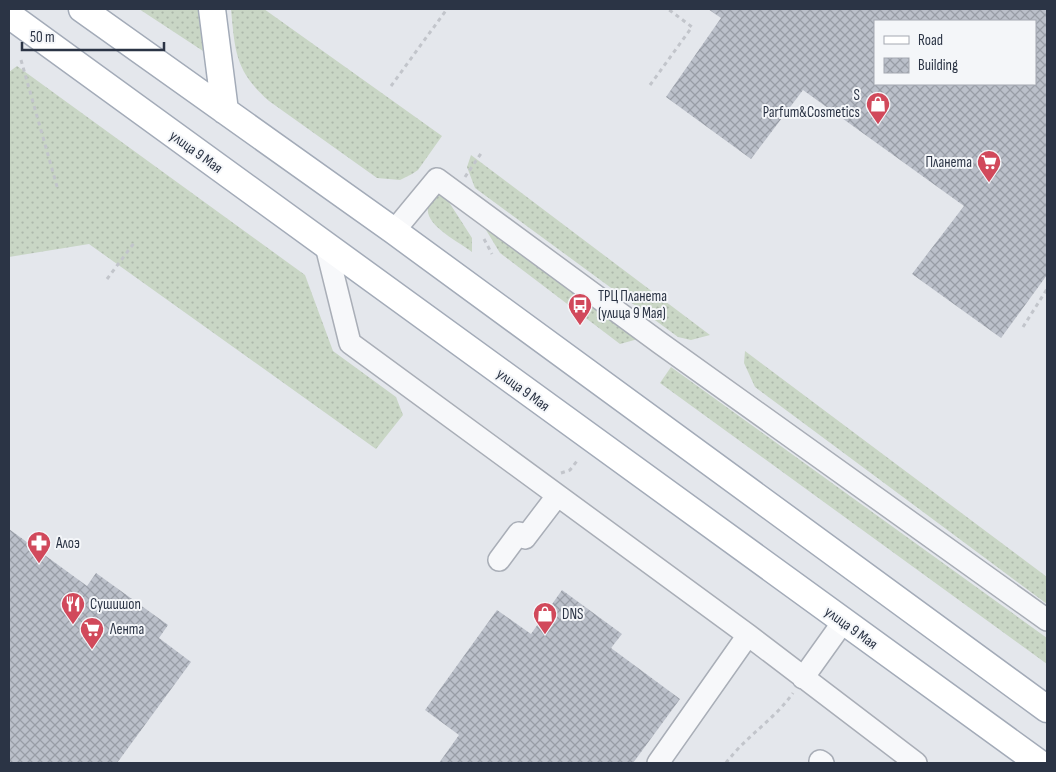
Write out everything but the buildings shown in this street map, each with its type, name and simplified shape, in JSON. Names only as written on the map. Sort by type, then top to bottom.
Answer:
[{"type":"main road","points":[[82,9],[394,231],[1047,709]]},
{"type":"main road","points":[[212,9],[225,111]]},
{"type":"main road","name":"улица 9 Мая","points":[[9,15],[1039,763]]},
{"type":"lane","points":[[394,231],[437,179],[660,343],[1047,620]]},
{"type":"lane","points":[[326,246],[350,343],[748,635],[916,763]]},
{"type":"lane","points":[[499,560],[519,533],[525,538],[557,496]]},
{"type":"lane","points":[[803,678],[843,622]]},
{"type":"lane","points":[[658,763],[748,635]]},
{"type":"path","points":[[391,86],[446,9]]},
{"type":"path","points":[[650,85],[692,27],[668,9]]},
{"type":"path","points":[[21,60],[58,190]]},
{"type":"path","points":[[107,279],[134,244]]},
{"type":"path","points":[[1023,327],[1047,289]]},
{"type":"path","points":[[726,763],[741,743],[780,711],[803,678]]},
{"type":"green space","points":[[139,9],[198,9],[203,51]]},
{"type":"green space","points":[[231,9],[264,9],[442,136],[418,170],[400,180],[377,178],[269,101],[249,80],[243,70],[236,49]]},
{"type":"green space","points":[[17,66],[305,275],[333,351],[396,397],[403,415],[376,449],[89,244],[9,257],[9,72]]},
{"type":"green space","points":[[471,155],[710,335],[691,340],[678,337],[475,188],[467,167]]},
{"type":"green space","points":[[438,195],[447,199],[472,238],[472,252],[437,227],[431,219],[428,211],[430,203]]},
{"type":"green space","points":[[483,225],[638,339],[620,344],[500,253]]},
{"type":"green space","points":[[745,351],[1047,577],[1047,604],[755,387],[744,363]]},
{"type":"green space","points":[[671,367],[1047,638],[1047,664],[660,383]]},
{"type":"place","name":"S Parfum&Cosmetics","points":[[878,125]]},
{"type":"place","name":"Планета","points":[[989,183]]},
{"type":"place","name":"ТРЦ Планета (улица 9 Мая)","points":[[580,326]]},
{"type":"place","name":"Алоэ","points":[[39,564]]},
{"type":"place","name":"Сушишоп","points":[[73,625]]},
{"type":"place","name":"DNS","points":[[545,635]]},
{"type":"place","name":"Лента","points":[[92,650]]}]
